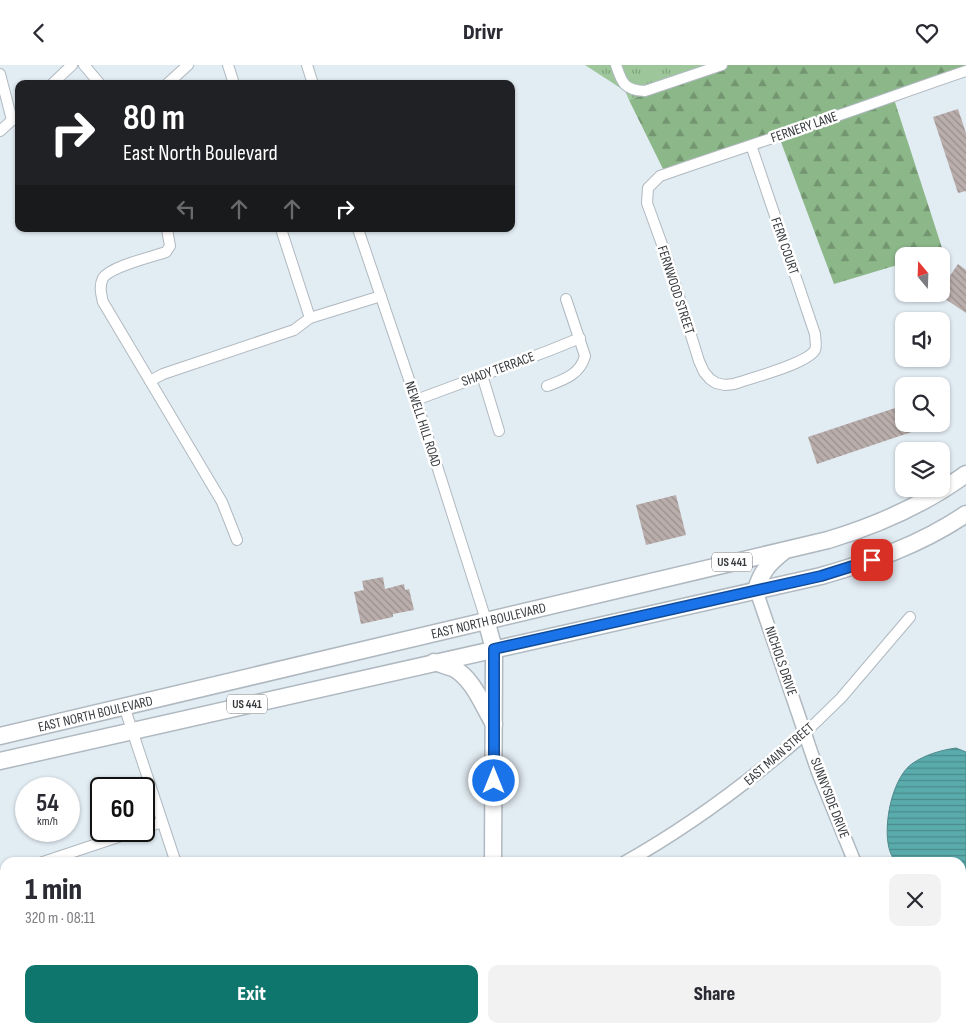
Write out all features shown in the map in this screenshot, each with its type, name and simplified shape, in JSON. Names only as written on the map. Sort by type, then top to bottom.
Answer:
[{"type":"main road","name":"EAST NORTH BOULEVARD","points":[[0,736],[828,540],[891,518],[936,494],[966,474]]},
{"type":"main road","name":"EAST NORTH BOULEVARD","points":[[0,761],[821,576],[898,551],[926,538],[966,514]]},
{"type":"main road","points":[[756,590],[760,576],[768,565],[785,550]]},
{"type":"main road","points":[[486,620],[494,649],[495,857]]},
{"type":"main road","points":[[434,662],[454,669],[466,678],[494,725]]},
{"type":"street","points":[[56,80],[72,65]]},
{"type":"street","points":[[84,65],[97,80]]},
{"type":"street","points":[[171,80],[188,65]]},
{"type":"street","points":[[228,65],[233,80]]},
{"type":"street","points":[[307,65],[311,80]]},
{"type":"street","points":[[616,65],[620,78],[625,85],[634,90],[645,91],[722,65]]},
{"type":"street","name":"FERNERY LANE","points":[[647,191],[651,183],[660,176],[966,71]]},
{"type":"street","points":[[0,74],[15,117],[0,131]]},
{"type":"street","name":"FERN COURT","points":[[716,383],[734,384],[800,362],[815,349],[815,335],[750,145]]},
{"type":"street","name":"FERNWOOD STREET","points":[[647,191],[647,203],[651,217],[668,261],[699,361],[704,372],[716,383]]},
{"type":"street","points":[[168,232],[170,246],[166,252],[115,269],[104,277],[100,287],[103,302],[222,501],[237,540]]},
{"type":"street","points":[[282,232],[310,319]]},
{"type":"street","name":"NEWELL HILL ROAD","points":[[359,232],[416,400],[486,620]]},
{"type":"street","points":[[150,381],[163,374],[294,329],[310,319],[381,296]]},
{"type":"street","points":[[546,386],[563,380],[579,369],[585,356],[566,299]]},
{"type":"street","name":"SHADY TERRACE","points":[[416,400],[580,338]]},
{"type":"street","points":[[482,375],[499,431]]},
{"type":"street","name":"NICHOLS DRIVE","points":[[756,590],[806,732]]},
{"type":"street","name":"EAST MAIN STREET","points":[[634,857],[678,831],[730,795],[775,760],[841,698],[910,617]]},
{"type":"street","points":[[124,706],[174,857]]},
{"type":"street","name":"SUNNYSIDE DRIVE","points":[[806,732],[818,772],[853,857]]},
{"type":"street","points":[[155,824],[162,822]]},
{"type":"street","points":[[58,857],[103,842]]},
{"type":"green space","points":[[585,65],[728,65],[629,100],[625,91]]},
{"type":"green space","points":[[728,65],[966,65],[966,69],[893,96],[942,247],[895,247],[895,266],[834,284],[778,134],[663,169],[629,100]]},
{"type":"water","points":[[956,748],[966,752],[966,857],[892,857],[889,850],[887,827],[888,815],[895,790],[906,770],[913,763],[928,755]]},
{"type":"building","points":[[958,109],[966,133],[966,191],[958,193],[933,117]]},
{"type":"building","points":[[958,264],[966,270],[966,313],[950,302],[950,276]]},
{"type":"building","points":[[895,408],[895,432],[911,432],[817,464],[808,437]]},
{"type":"building","points":[[676,495],[686,535],[646,545],[636,505]]},
{"type":"building","points":[[383,577],[385,589],[404,584],[405,590],[409,589],[414,610],[361,624],[354,592],[364,590],[362,581]]},
{"type":"route","points":[[494,781],[494,649],[821,576],[872,560]]}]
